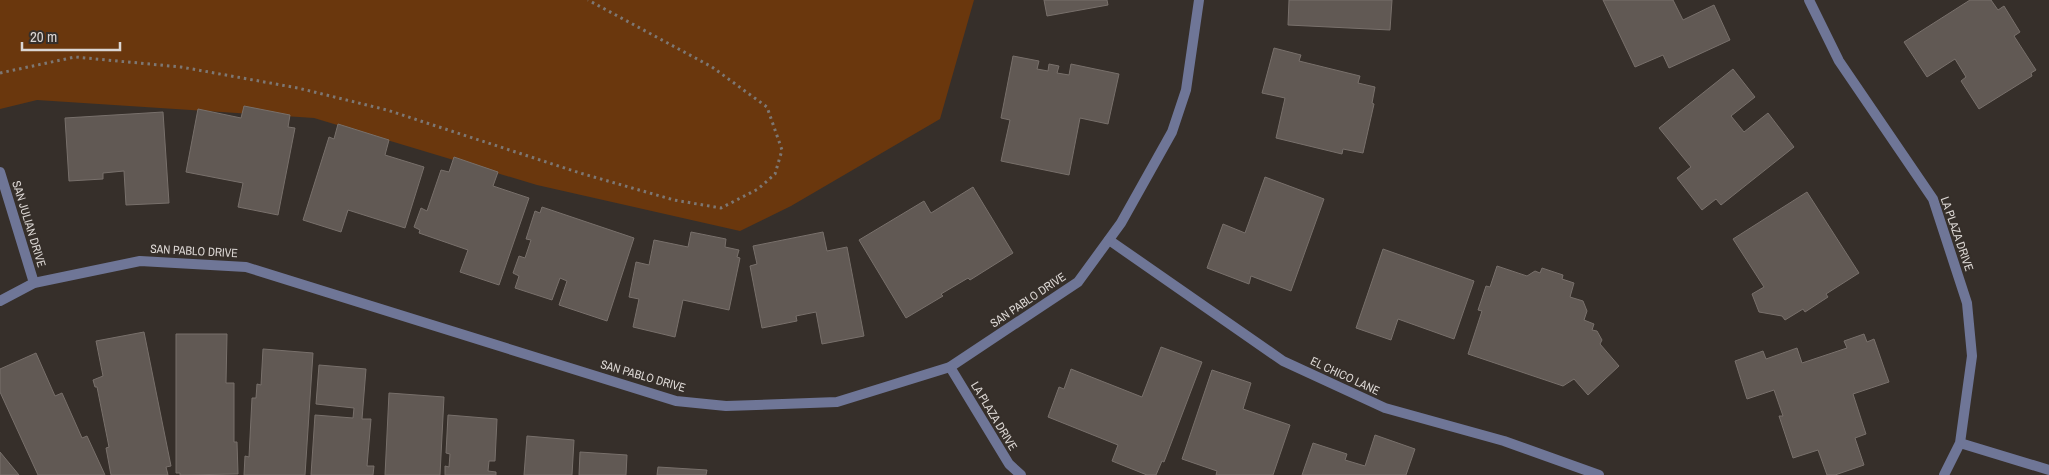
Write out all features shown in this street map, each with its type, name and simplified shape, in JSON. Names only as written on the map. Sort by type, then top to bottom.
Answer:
[{"type":"street","name":"SAN PABLO DRIVE","points":[[0,301],[34,283],[140,261],[246,267],[676,401],[726,406],[837,402],[950,367],[1078,282],[1121,223],[1172,132],[1186,90],[1199,0]]},
{"type":"street","name":"LA PLAZA DRIVE","points":[[1809,0],[1838,61],[1933,199],[1967,303],[1972,356],[1960,442],[1944,475]]},
{"type":"street","name":"SAN JULIAN DRIVE","points":[[0,172],[34,283]]},
{"type":"street","name":"EL CHICO LANE","points":[[1109,240],[1283,361],[1385,408],[1504,441],[1600,475]]},
{"type":"street","name":"LA PLAZA DRIVE","points":[[950,367],[1008,464],[1021,475]]},
{"type":"street","points":[[1960,442],[2049,470]]},
{"type":"path","points":[[0,73],[75,57],[181,67],[298,88],[387,110],[580,173],[674,200],[721,208],[758,189],[775,174],[782,150],[767,107],[712,67],[588,0]]},
{"type":"shaded area","points":[[0,0],[974,0],[940,119],[791,206],[740,231],[537,185],[314,118],[37,100],[0,109]]},
{"type":"building","points":[[1044,0],[1107,0],[1108,5],[1047,16]]},
{"type":"building","points":[[1289,0],[1392,0],[1390,30],[1288,25]]},
{"type":"building","points":[[1603,0],[1673,0],[1683,20],[1714,5],[1730,40],[1669,68],[1663,55],[1635,67]]},
{"type":"building","points":[[1970,0],[1991,0],[1998,10],[2004,6],[2020,32],[2014,36],[2036,70],[2031,73],[2032,76],[1979,109],[1961,81],[1966,77],[1955,59],[1927,77],[1904,42]]},
{"type":"building","points":[[1274,48],[1301,55],[1299,61],[1360,76],[1358,83],[1375,87],[1372,103],[1374,104],[1363,153],[1343,149],[1342,154],[1276,138],[1285,98],[1262,93]]},
{"type":"building","points":[[1013,56],[1039,61],[1037,69],[1048,71],[1049,64],[1059,66],[1057,73],[1069,75],[1071,64],[1119,74],[1108,124],[1080,118],[1069,175],[1001,161],[1010,120],[1001,118]]},
{"type":"building","points":[[1733,69],[1755,97],[1731,116],[1744,132],[1768,113],[1794,147],[1721,205],[1716,199],[1702,210],[1677,178],[1691,167],[1659,128]]},
{"type":"building","points":[[244,106],[290,115],[288,127],[295,128],[278,215],[238,207],[243,183],[186,172],[198,109],[241,118]]},
{"type":"building","points":[[163,112],[169,203],[126,205],[124,171],[103,173],[103,179],[69,181],[65,118]]},
{"type":"building","points":[[338,124],[389,140],[385,155],[424,167],[405,228],[348,210],[341,232],[303,220],[329,137],[334,139]]},
{"type":"building","points":[[454,157],[498,172],[493,186],[529,198],[499,285],[460,272],[468,250],[419,233],[420,230],[414,227],[421,208],[427,211],[441,170],[449,172]]},
{"type":"building","points":[[1265,177],[1324,199],[1291,291],[1251,276],[1249,284],[1207,268],[1223,224],[1245,233]]},
{"type":"building","points":[[973,187],[1013,253],[970,280],[968,278],[941,294],[943,296],[906,318],[859,240],[924,201],[931,213]]},
{"type":"building","points":[[1807,192],[1859,273],[1826,294],[1828,297],[1805,312],[1803,309],[1785,320],[1782,316],[1759,312],[1752,294],[1764,287],[1733,239]]},
{"type":"building","points":[[542,207],[634,238],[607,321],[559,305],[567,281],[560,278],[552,300],[515,288],[519,276],[513,273],[519,256],[525,258],[531,240],[526,239],[535,211],[540,213]]},
{"type":"building","points":[[691,232],[726,239],[725,247],[739,250],[737,257],[740,258],[729,310],[683,300],[675,337],[633,327],[639,299],[629,297],[636,262],[649,265],[654,240],[688,247]]},
{"type":"building","points":[[823,232],[827,251],[847,247],[864,336],[822,344],[816,312],[796,316],[797,321],[762,328],[750,266],[757,264],[753,246]]},
{"type":"building","points":[[1383,249],[1474,281],[1454,339],[1398,319],[1391,340],[1356,328]]},
{"type":"building","points":[[1497,266],[1527,276],[1535,271],[1540,273],[1542,268],[1563,275],[1562,279],[1574,283],[1570,297],[1583,301],[1587,311],[1584,320],[1594,324],[1592,330],[1597,331],[1602,340],[1600,344],[1619,366],[1588,395],[1574,379],[1563,386],[1468,354],[1482,311],[1478,310],[1486,286],[1490,287]]},
{"type":"building","points":[[144,332],[171,466],[166,467],[168,475],[111,475],[106,448],[109,447],[97,387],[95,387],[93,380],[103,376],[96,341]]},
{"type":"building","points":[[176,334],[227,334],[226,383],[234,383],[234,442],[237,442],[238,474],[180,475],[180,473],[176,473]]},
{"type":"building","points":[[1864,334],[1867,342],[1874,339],[1889,382],[1853,394],[1866,434],[1855,438],[1864,465],[1835,475],[1827,475],[1818,450],[1793,458],[1779,416],[1783,416],[1774,390],[1747,399],[1735,361],[1763,351],[1766,359],[1797,348],[1802,363],[1847,348],[1844,341]]},
{"type":"building","points":[[1161,347],[1202,362],[1164,462],[1162,461],[1156,475],[1147,475],[1112,461],[1118,445],[1048,417],[1059,387],[1064,389],[1071,369],[1142,397]]},
{"type":"building","points":[[263,349],[313,353],[305,475],[244,475],[245,456],[249,457],[252,398],[256,398],[257,384],[261,385]]},
{"type":"building","points":[[36,353],[55,396],[62,393],[82,438],[87,436],[105,475],[38,475],[0,392],[0,369]]},
{"type":"building","points":[[319,365],[366,369],[362,419],[371,419],[367,466],[374,466],[373,475],[311,475],[315,415],[353,418],[354,408],[316,404]]},
{"type":"building","points":[[1212,370],[1251,383],[1243,409],[1290,425],[1273,475],[1216,475],[1217,471],[1182,459]]},
{"type":"building","points":[[389,393],[444,397],[440,475],[385,475]]},
{"type":"building","points":[[448,415],[497,419],[495,461],[489,461],[488,471],[496,472],[496,475],[445,475],[445,466],[449,467],[450,454],[446,453]]},
{"type":"building","points":[[1375,435],[1415,449],[1406,475],[1302,475],[1313,443],[1347,454],[1345,460],[1365,466]]},
{"type":"building","points":[[527,436],[574,440],[572,475],[524,475]]},
{"type":"building","points":[[0,452],[19,475],[0,475]]},
{"type":"building","points":[[580,452],[627,455],[626,475],[579,475]]},
{"type":"building","points":[[658,467],[707,470],[706,475],[657,475]]}]
